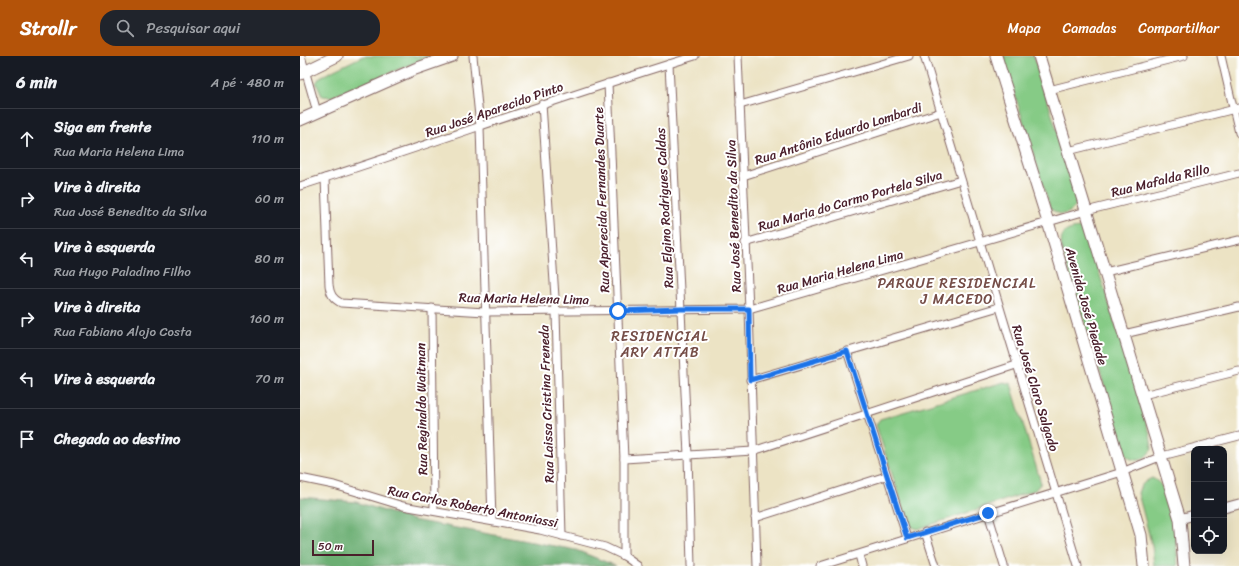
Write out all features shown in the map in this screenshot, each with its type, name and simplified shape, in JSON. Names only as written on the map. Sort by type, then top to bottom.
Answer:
[{"type":"main road","points":[[302,72],[337,56]]},
{"type":"main road","points":[[300,120],[415,69],[452,56]]},
{"type":"main road","name":"Avenida José Piedade","points":[[996,56],[1048,222],[1122,472],[1140,535],[1144,566]]},
{"type":"main road","name":"Avenida José Piedade","points":[[1039,56],[1180,519],[1184,566]]},
{"type":"street","points":[[301,56],[302,72],[317,112]]},
{"type":"street","points":[[473,56],[480,127],[492,520]]},
{"type":"street","name":"Rua José Aparecido Pinto","points":[[300,186],[480,127],[542,104],[696,56]]},
{"type":"street","name":"Rua José Benedito da Silva","points":[[738,56],[749,309],[750,380],[757,566]]},
{"type":"street","points":[[740,105],[909,56]]},
{"type":"street","name":"Rua José Claro Salgado","points":[[924,56],[1016,365],[1078,566]]},
{"type":"street","points":[[1050,90],[1184,56]]},
{"type":"street","points":[[1221,56],[1236,109],[1239,132]]},
{"type":"street","name":"Rua Elgino Rodrigues Caldas","points":[[669,64],[688,455],[691,566]]},
{"type":"street","name":"Rua Aparecida Fernandes Duarte","points":[[608,83],[624,459],[624,556]]},
{"type":"street","name":"Rua Laissa Cristina Freneda","points":[[542,104],[556,312],[562,536]]},
{"type":"street","points":[[1068,151],[1236,109]]},
{"type":"street","name":"Rua Antônio Eduardo Lombardi","points":[[743,176],[941,112]]},
{"type":"street","name":"Rua Mafalda Rillo","points":[[1086,211],[1239,173]]},
{"type":"street","name":"Rua Maria Helena Lima","points":[[325,178],[329,285],[330,293],[335,300],[341,303],[485,312],[749,309],[1086,211]]},
{"type":"street","name":"Rua Maria do Carmo Portela Silva","points":[[745,243],[961,180]]},
{"type":"street","points":[[1105,272],[1239,240]]},
{"type":"street","points":[[750,380],[999,307]]},
{"type":"street","points":[[1124,334],[1239,307]]},
{"type":"street","name":"Rua Reginaldo Waitman","points":[[432,308],[434,510]]},
{"type":"street","points":[[847,351],[907,538]]},
{"type":"street","points":[[624,459],[753,451],[1016,365]]},
{"type":"street","points":[[1143,395],[1239,371]]},
{"type":"street","points":[[820,566],[1122,472],[1162,456],[1239,436]]},
{"type":"street","points":[[755,518],[886,476]]},
{"type":"street","name":"Rua Carlos Roberto Antoniassi","points":[[300,478],[334,485],[403,506],[492,520],[605,547],[624,556],[638,566]]},
{"type":"street","points":[[1227,507],[1239,504]]},
{"type":"street","points":[[988,513],[1004,566]]},
{"type":"street","points":[[1180,519],[1191,516]]},
{"type":"street","points":[[926,532],[936,566]]},
{"type":"street","points":[[859,555],[862,566]]},
{"type":"green space","points":[[363,56],[431,56],[331,97],[322,96],[316,83],[320,77]]},
{"type":"green space","points":[[1003,56],[1034,56],[1078,203],[1072,210],[1065,214],[1058,213],[1050,208]]},
{"type":"green space","points":[[1081,228],[1088,237],[1150,434],[1152,449],[1140,460],[1134,460],[1126,456],[1062,250],[1061,240],[1064,233],[1071,229]]},
{"type":"green space","points":[[1004,382],[1011,384],[1041,483],[1035,490],[918,529],[909,526],[876,425],[880,419]]},
{"type":"green space","points":[[1152,478],[1160,483],[1170,504],[1175,531],[1178,566],[1154,566],[1152,546],[1138,493],[1140,487]]},
{"type":"green space","points":[[300,497],[356,502],[413,520],[576,550],[616,566],[300,566]]},
{"type":"district","name":"PARQUE RESIDENCIAL J MACEDO","points":[[957,292]]},
{"type":"district","name":"RESIDENCIAL ARY ATTAB","points":[[660,344]]},
{"type":"route","points":[[618,311],[749,309],[750,380],[847,351],[907,538],[988,513]]}]
